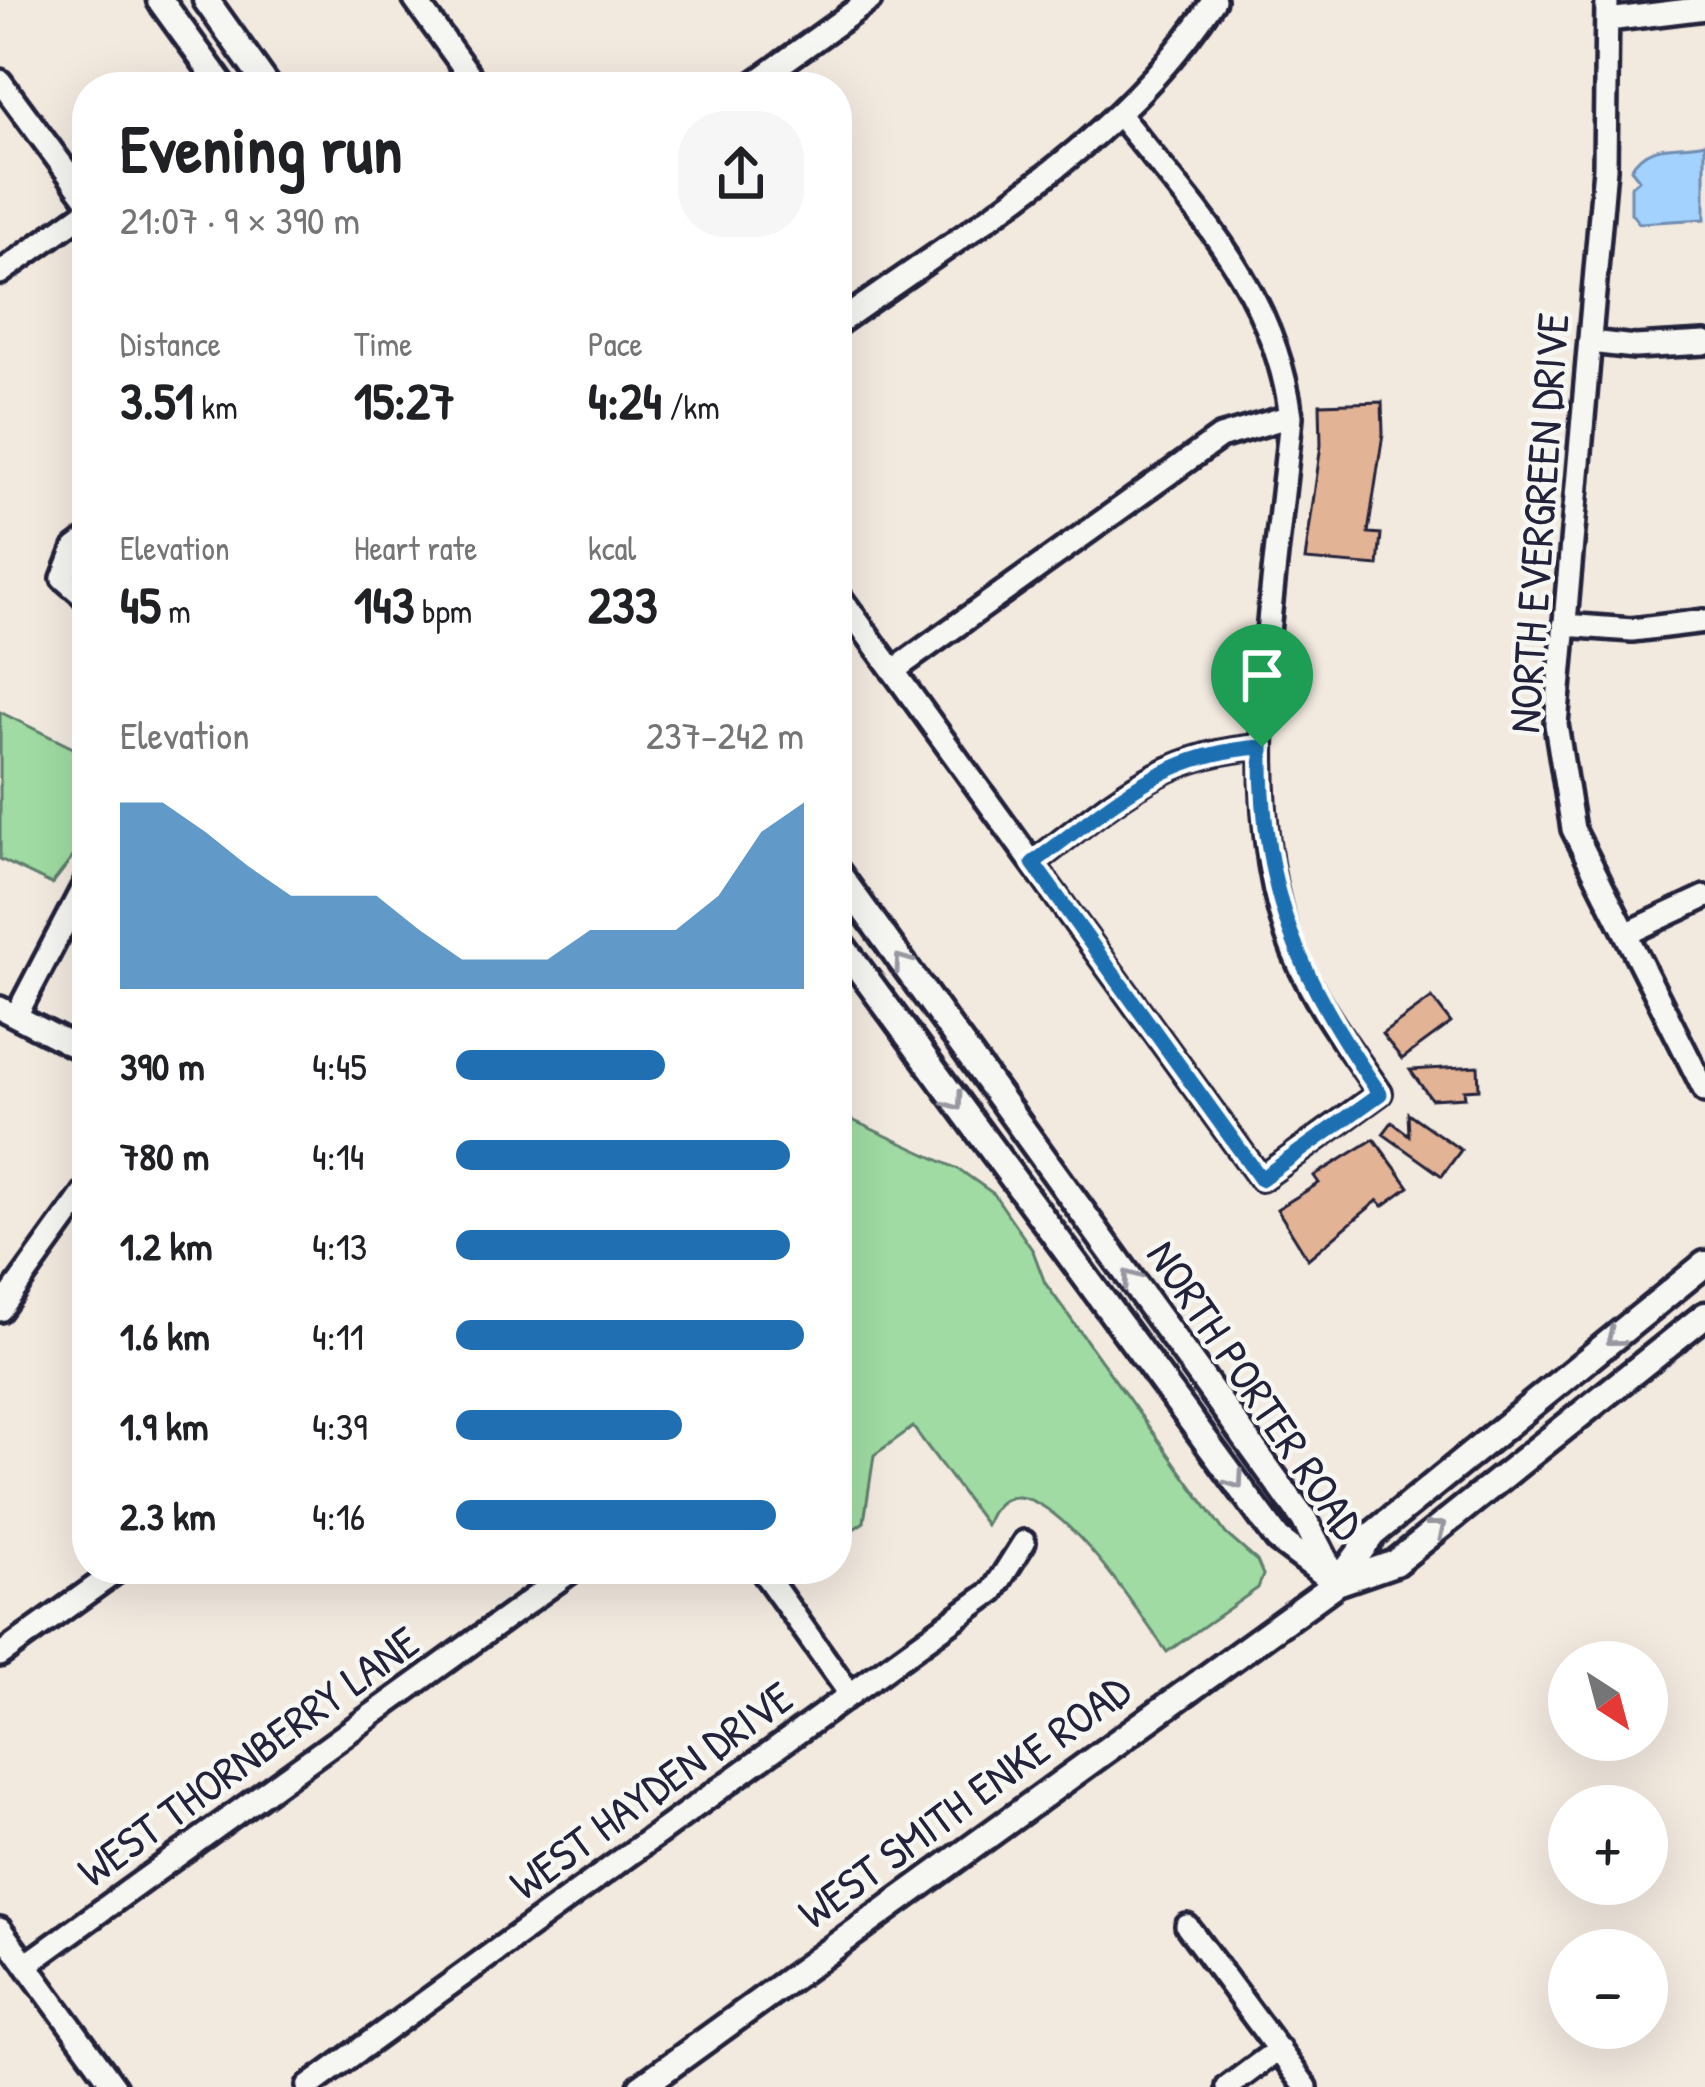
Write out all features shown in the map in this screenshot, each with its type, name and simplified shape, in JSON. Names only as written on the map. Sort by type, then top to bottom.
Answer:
[{"type":"street","points":[[160,0],[212,72]]},
{"type":"street","points":[[206,0],[257,72]]},
{"type":"street","points":[[415,0],[467,72]]},
{"type":"street","points":[[770,72],[870,0]]},
{"type":"street","points":[[852,313],[1120,116],[1176,58],[1214,0]]},
{"type":"street","points":[[1607,10],[1705,8]]},
{"type":"street","name":"NORTH EVERGREEN DRIVE","points":[[1607,10],[1604,168],[1556,724],[1573,829],[1705,1091]]},
{"type":"street","points":[[0,81],[72,179]]},
{"type":"street","points":[[852,614],[1261,1179],[1380,1094],[1329,1020],[1294,953],[1273,888],[1264,832],[1262,747],[1292,416],[1284,364],[1255,291],[1120,116]]},
{"type":"street","points":[[0,273],[72,222]]},
{"type":"street","points":[[1590,342],[1634,347],[1705,343]]},
{"type":"street","points":[[892,671],[1220,437],[1292,416]]},
{"type":"street","points":[[72,557],[63,578],[72,586]]},
{"type":"street","points":[[1564,626],[1632,630],[1705,621]]},
{"type":"street","points":[[1033,863],[1180,760],[1215,749],[1262,747]]},
{"type":"street","name":"NORTH PORTER ROAD","points":[[852,893],[1304,1520],[1337,1583]]},
{"type":"street","points":[[1626,934],[1705,897]]},
{"type":"street","points":[[72,905],[8,1012],[72,1045]]},
{"type":"street","name":"NORTH PORTER ROAD","points":[[852,960],[1278,1539],[1337,1583]]},
{"type":"street","points":[[0,1310],[72,1210]]},
{"type":"street","name":"WEST SMITH ENKE ROAD","points":[[1337,1583],[1373,1534],[1705,1264]]},
{"type":"street","name":"WEST SMITH ENKE ROAD","points":[[641,2087],[1337,1583],[1395,1563],[1705,1315]]},
{"type":"street","name":"WEST HAYDEN DRIVE","points":[[308,2087],[993,1591],[1024,1542]]},
{"type":"street","points":[[0,1655],[99,1584]]},
{"type":"street","name":"WEST THORNBERRY LANE","points":[[26,1965],[553,1584]]},
{"type":"street","points":[[772,1584],[850,1694]]},
{"type":"street","points":[[1187,1926],[1306,2087]]},
{"type":"street","points":[[0,1929],[109,2080],[83,2087]]},
{"type":"street","points":[[1228,2087],[1279,2049]]},
{"type":"green space","points":[[0,712],[72,748],[72,858],[52,884],[0,859]]},
{"type":"green space","points":[[852,1120],[960,1170],[994,1194],[1033,1251],[1045,1283],[1226,1534],[1257,1561],[1263,1575],[1258,1588],[1167,1652],[1109,1572],[1053,1513],[1026,1498],[1003,1501],[986,1525],[913,1427],[874,1455],[864,1522],[852,1530]]},
{"type":"water","points":[[1705,143],[1705,219],[1639,223],[1631,213],[1631,186],[1639,179],[1631,169],[1638,160],[1654,149]]},
{"type":"building","points":[[1382,402],[1383,434],[1368,533],[1381,534],[1378,566],[1305,560],[1321,445],[1320,404]]},
{"type":"building","points":[[1432,998],[1451,1023],[1402,1059],[1382,1034]]},
{"type":"building","points":[[1478,1066],[1479,1089],[1464,1090],[1465,1097],[1431,1099],[1410,1070]]},
{"type":"building","points":[[1408,1113],[1461,1150],[1442,1176],[1383,1134],[1392,1122],[1409,1135]]},
{"type":"building","points":[[1374,1139],[1409,1187],[1383,1206],[1378,1200],[1308,1259],[1277,1209],[1319,1183],[1314,1176]]},
{"type":"route","points":[[1262,747],[1261,814],[1273,888],[1294,953],[1329,1020],[1380,1094],[1261,1179],[1033,863],[1180,760],[1215,749],[1262,747]]}]
